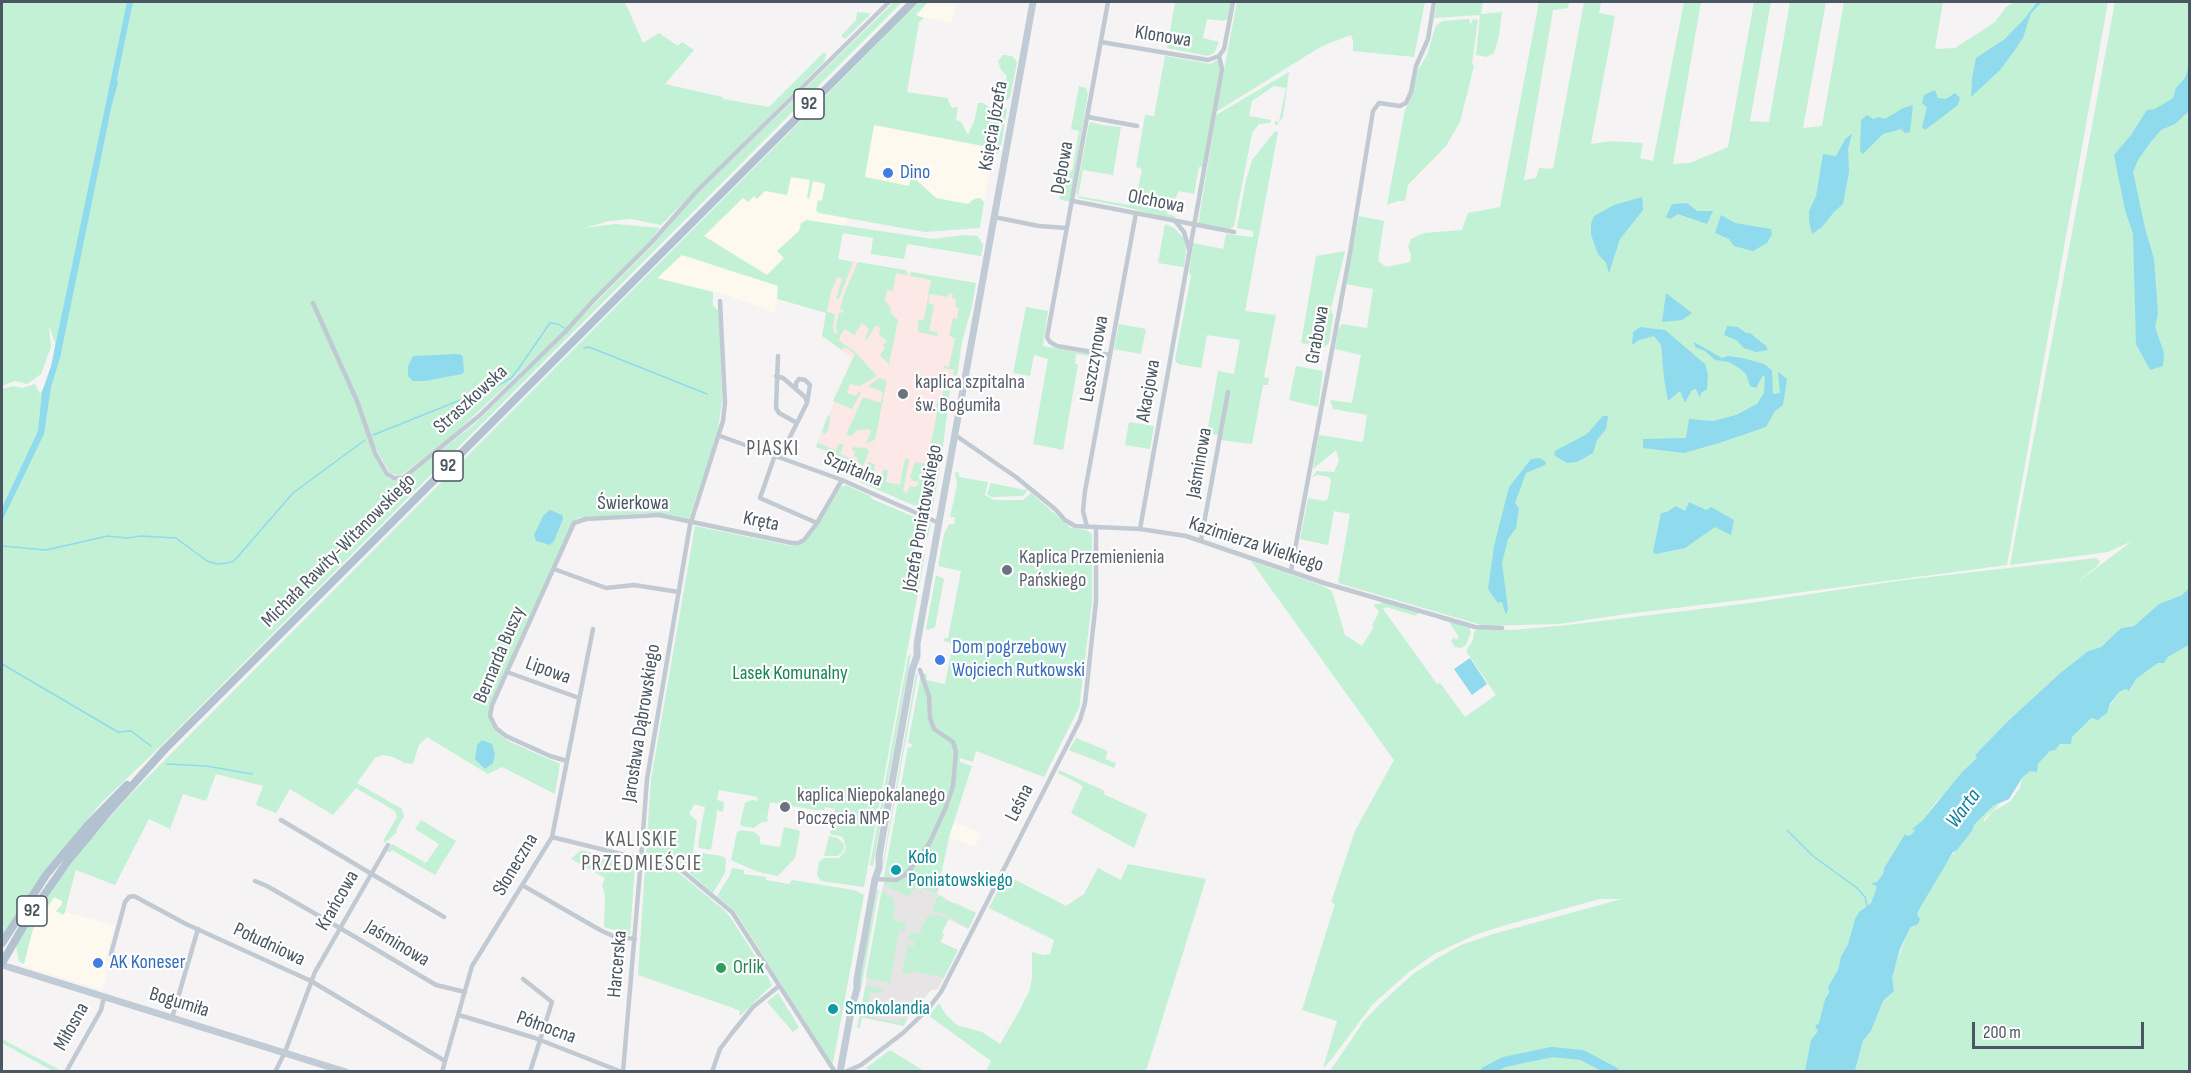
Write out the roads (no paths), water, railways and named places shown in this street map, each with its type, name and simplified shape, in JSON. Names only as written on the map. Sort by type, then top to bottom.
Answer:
[{"type":"main road","name":"92","points":[[882,31],[906,2]]},
{"type":"main road","name":"92","points":[[882,31],[913,2]]},
{"type":"main road","name":"Michała Rawity-Witanowskiego","points":[[2,943],[34,891],[75,839],[119,792],[165,749],[882,31]]},
{"type":"main road","name":"Michała Rawity-Witanowskiego","points":[[2,964],[30,915],[68,861],[165,749]]},
{"type":"street","name":"Straszkowska","points":[[313,303],[357,401],[375,453],[387,474],[398,478],[408,474],[478,416],[623,272],[697,191],[889,2]]},
{"type":"street","name":"Księcia Józefa","points":[[987,256],[1033,2]]},
{"type":"street","name":"Dębowa","points":[[1108,2],[1047,333],[1048,340],[1056,346],[1110,355]]},
{"type":"street","name":"Akacjowa","points":[[1140,529],[1222,69],[1219,56],[1224,49],[1233,2]]},
{"type":"street","name":"Grabowa","points":[[1291,571],[1376,105],[1379,103],[1400,106],[1406,103],[1411,92],[1416,66],[1428,39],[1434,2]]},
{"type":"street","name":"Klonowa","points":[[1101,42],[1208,60],[1219,56]]},
{"type":"street","points":[[1088,117],[1137,126]]},
{"type":"street","name":"Olchowa","points":[[1073,201],[1234,232]]},
{"type":"street","name":"Leszczynowa","points":[[1075,526],[1083,511],[1136,213]]},
{"type":"street","points":[[994,217],[1039,226],[1067,228]]},
{"type":"street","name":"Akacjowa","points":[[1175,221],[1186,240],[1189,258]]},
{"type":"street","name":"Józefa Poniatowskiego","points":[[840,1071],[857,989],[875,879],[874,868],[879,856],[916,669],[917,644],[987,256]]},
{"type":"street","name":"Jarosława Dąbrowskiego","points":[[641,859],[647,779],[690,522],[720,436],[725,403],[720,301]]},
{"type":"street","points":[[778,356],[777,411],[797,423]]},
{"type":"street","points":[[776,376],[783,378],[796,389],[805,397],[807,403]]},
{"type":"street","points":[[796,389],[799,379],[808,382],[811,388],[807,403]]},
{"type":"street","name":"Jaśminowa","points":[[1201,540],[1228,392]]},
{"type":"street","name":"Kręta","points":[[807,403],[777,456],[760,498],[817,523]]},
{"type":"street","points":[[955,435],[1016,477],[1075,526]]},
{"type":"street","name":"Szpitalna","points":[[720,436],[842,480],[939,522]]},
{"type":"street","name":"Kręta","points":[[690,522],[792,543],[804,540],[817,523],[842,480]]},
{"type":"street","name":"Leszczynowa","points":[[1083,511],[1087,527]]},
{"type":"street","name":"Świerkowa","points":[[576,521],[645,515],[668,516],[690,522]]},
{"type":"street","name":"Bernarda Buszy","points":[[567,761],[511,739],[492,724],[490,719],[491,709],[507,672],[576,521]]},
{"type":"street","name":"Kazimierza Wielkiego","points":[[1075,526],[1140,529],[1201,540],[1291,571],[1475,627],[1502,628]]},
{"type":"street","name":"Leśna","points":[[845,1071],[861,1065],[903,1033],[928,1010],[941,992],[1080,720],[1096,601],[1096,528]]},
{"type":"street","points":[[554,570],[606,588],[634,585],[679,592]]},
{"type":"street","name":"Słoneczna","points":[[442,1071],[472,966],[552,837],[593,629]]},
{"type":"street","points":[[875,879],[896,880],[912,867],[929,844],[949,801],[953,786],[956,752],[953,742],[934,729],[930,718],[929,696],[916,669]]},
{"type":"street","name":"Lipowa","points":[[507,672],[579,698]]},
{"type":"street","points":[[280,820],[444,917]]},
{"type":"street","points":[[552,837],[680,869],[728,908],[739,921],[835,1071]]},
{"type":"street","name":"Krańcowa","points":[[274,1071],[285,1052],[311,981],[388,845]]},
{"type":"street","name":"Harcerska","points":[[622,1071],[636,939],[641,859]]},
{"type":"street","name":"Jaśminowa","points":[[255,881],[436,985],[465,992]]},
{"type":"street","points":[[522,885],[600,930],[613,936],[636,939]]},
{"type":"street","name":"Południowa","points":[[111,954],[125,902],[132,896],[311,981],[445,1061]]},
{"type":"street","points":[[172,1018],[198,929]]},
{"type":"street","name":"Bogumiła","points":[[2,964],[346,1071]]},
{"type":"street","points":[[523,979],[552,1002],[530,1071]]},
{"type":"street","points":[[712,1071],[720,1050],[732,1033],[753,1007],[779,986]]},
{"type":"street","name":"Miłosna","points":[[66,1071],[97,1017],[104,997]]},
{"type":"street","name":"Północna","points":[[459,1015],[622,1071]]},
{"type":"water","points":[[127,2],[133,2],[118,83],[60,358],[51,387],[44,434],[2,521],[2,508],[38,431],[42,392],[51,366]]},
{"type":"water","points":[[2037,2],[2042,2],[2031,13],[2023,38],[2012,54],[2000,70],[1971,97],[1976,58],[2005,39]]},
{"type":"water","points":[[2189,66],[2189,111],[2175,124],[2161,130],[2138,160],[2133,172],[2154,259],[2158,314],[2155,327],[2164,353],[2163,366],[2150,370],[2136,344],[2133,234],[2125,210],[2114,155],[2131,135],[2147,110],[2155,109],[2173,98]]},
{"type":"water","points":[[1935,90],[1938,98],[1946,99],[1955,93],[1960,98],[1958,105],[1925,130],[1922,127],[1927,107],[1922,103],[1924,95]]},
{"type":"water","points":[[1913,105],[1910,132],[1905,133],[1901,129],[1883,134],[1863,154],[1860,151],[1861,120],[1867,115],[1873,119],[1879,117],[1885,119]]},
{"type":"water","points":[[1852,134],[1848,149],[1849,172],[1843,204],[1822,227],[1812,234],[1809,211],[1816,196],[1823,154],[1836,156],[1846,138]]},
{"type":"water","points":[[1642,197],[1643,210],[1620,239],[1609,273],[1606,263],[1598,254],[1591,235],[1594,216],[1614,205]]},
{"type":"water","points":[[1687,203],[1697,211],[1713,211],[1707,224],[1678,214],[1670,219],[1666,217],[1672,204]]},
{"type":"water","points":[[1721,215],[1735,223],[1771,229],[1772,234],[1767,243],[1753,251],[1734,246],[1729,239],[1715,233]]},
{"type":"water","points":[[1666,293],[1692,313],[1682,320],[1662,322]]},
{"type":"water","points":[[1727,326],[1738,327],[1750,333],[1768,350],[1756,352],[1744,348],[1736,340],[1724,335]]},
{"type":"water","points":[[1640,327],[1665,330],[1705,364],[1708,375],[1707,389],[1701,393],[1700,398],[1696,389],[1692,390],[1685,403],[1680,391],[1668,401],[1661,345],[1654,336],[1639,340],[1632,345],[1633,332]]},
{"type":"water","points":[[1694,342],[1722,358],[1728,356],[1743,358],[1764,364],[1772,370],[1773,394],[1780,393],[1778,372],[1787,379],[1783,405],[1775,411],[1766,427],[1719,443],[1684,453],[1643,448],[1643,439],[1686,438],[1689,419],[1713,421],[1736,415],[1757,404],[1764,393],[1765,377],[1763,375],[1756,388],[1750,386],[1746,374],[1739,368],[1729,362],[1715,360],[1705,351],[1695,347]]},
{"type":"water","points":[[462,355],[463,358],[464,372],[462,374],[425,381],[413,381],[408,376],[408,366],[413,356]]},
{"type":"water","points":[[1603,416],[1608,416],[1606,429],[1597,440],[1593,453],[1577,462],[1567,463],[1554,455],[1555,451],[1587,434]]},
{"type":"water","points":[[1540,458],[1546,462],[1545,465],[1526,473],[1515,503],[1519,508],[1516,528],[1508,539],[1502,563],[1508,609],[1506,615],[1502,602],[1498,603],[1488,589],[1494,546],[1509,487],[1531,459]]},
{"type":"water","points":[[1689,502],[1706,510],[1711,507],[1734,520],[1731,535],[1715,527],[1685,548],[1656,554],[1653,552],[1661,513],[1676,506],[1685,511]]},
{"type":"water","points":[[550,510],[562,515],[563,519],[550,545],[536,541],[534,535],[543,516]]},
{"type":"water","name":"Warta","points":[[2189,588],[2189,645],[2136,679],[2129,691],[2126,689],[2119,692],[2110,704],[2107,713],[2098,720],[2092,718],[2072,737],[2071,744],[2060,744],[2055,750],[2050,751],[2038,764],[2037,772],[2030,771],[2022,778],[2009,799],[1993,806],[1974,825],[1972,831],[1953,852],[1917,914],[1920,919],[1918,924],[1910,928],[1900,949],[1892,978],[1894,991],[1883,1001],[1871,1031],[1863,1041],[1855,1071],[1805,1071],[1811,1040],[1818,1031],[1815,1026],[1819,1023],[1829,992],[1828,987],[1838,970],[1855,919],[1859,912],[1871,903],[1877,887],[1871,883],[1877,882],[1883,874],[1884,868],[1905,834],[1908,836],[1912,834],[1915,830],[1912,829],[1922,821],[1963,771],[1977,758],[1975,755],[2059,674],[2088,651],[2101,647],[2121,628],[2134,626],[2159,604],[2182,595]]},
{"type":"water","points":[[1470,658],[1487,684],[1472,695],[1454,669]]},
{"type":"water","points":[[482,740],[492,744],[495,754],[493,763],[485,769],[475,759],[477,745]]},
{"type":"waterway","points":[[373,435],[503,383],[511,378],[519,368],[550,323],[564,328]]},
{"type":"waterway","points":[[584,348],[589,347],[707,394]]},
{"type":"waterway","points":[[2,546],[46,550],[108,536],[176,538],[207,561],[217,564],[228,563],[234,561],[293,493],[365,440]]},
{"type":"waterway","points":[[2,664],[118,732],[131,731],[151,746]]},
{"type":"waterway","points":[[167,764],[206,766],[252,774]]},
{"type":"waterway","points":[[1787,830],[1813,856],[1857,888],[1865,897],[1867,906]]},
{"type":"waterway","points":[[1485,1072],[1504,1062],[1552,1052],[1582,1055],[1614,1072]]},
{"type":"place","name":"Dino","points":[[888,173]]},
{"type":"place","name":"kaplica szpitalna św. Bogumiła","points":[[903,394]]},
{"type":"place","name":"Kaplica Przemienienia Pańskiego","points":[[1007,570]]},
{"type":"place","name":"Dom pogrzebowy Wojciech Rutkowski","points":[[940,660]]},
{"type":"place","name":"kaplica Niepokalanego Poczęcia NMP","points":[[785,807]]},
{"type":"place","name":"Koło Poniatowskiego","points":[[896,870]]},
{"type":"place","name":"AK Koneser","points":[[98,963]]},
{"type":"place","name":"Orlik","points":[[721,968]]},
{"type":"place","name":"Smokolandia","points":[[833,1009]]},
{"type":"district","name":"PIASKI","points":[[773,450]]},
{"type":"district","name":"KALISKIE PRZEDMIEŚCIE","points":[[642,853]]},
{"type":"park label","name":"Lasek Komunalny","points":[[790,674]]}]
